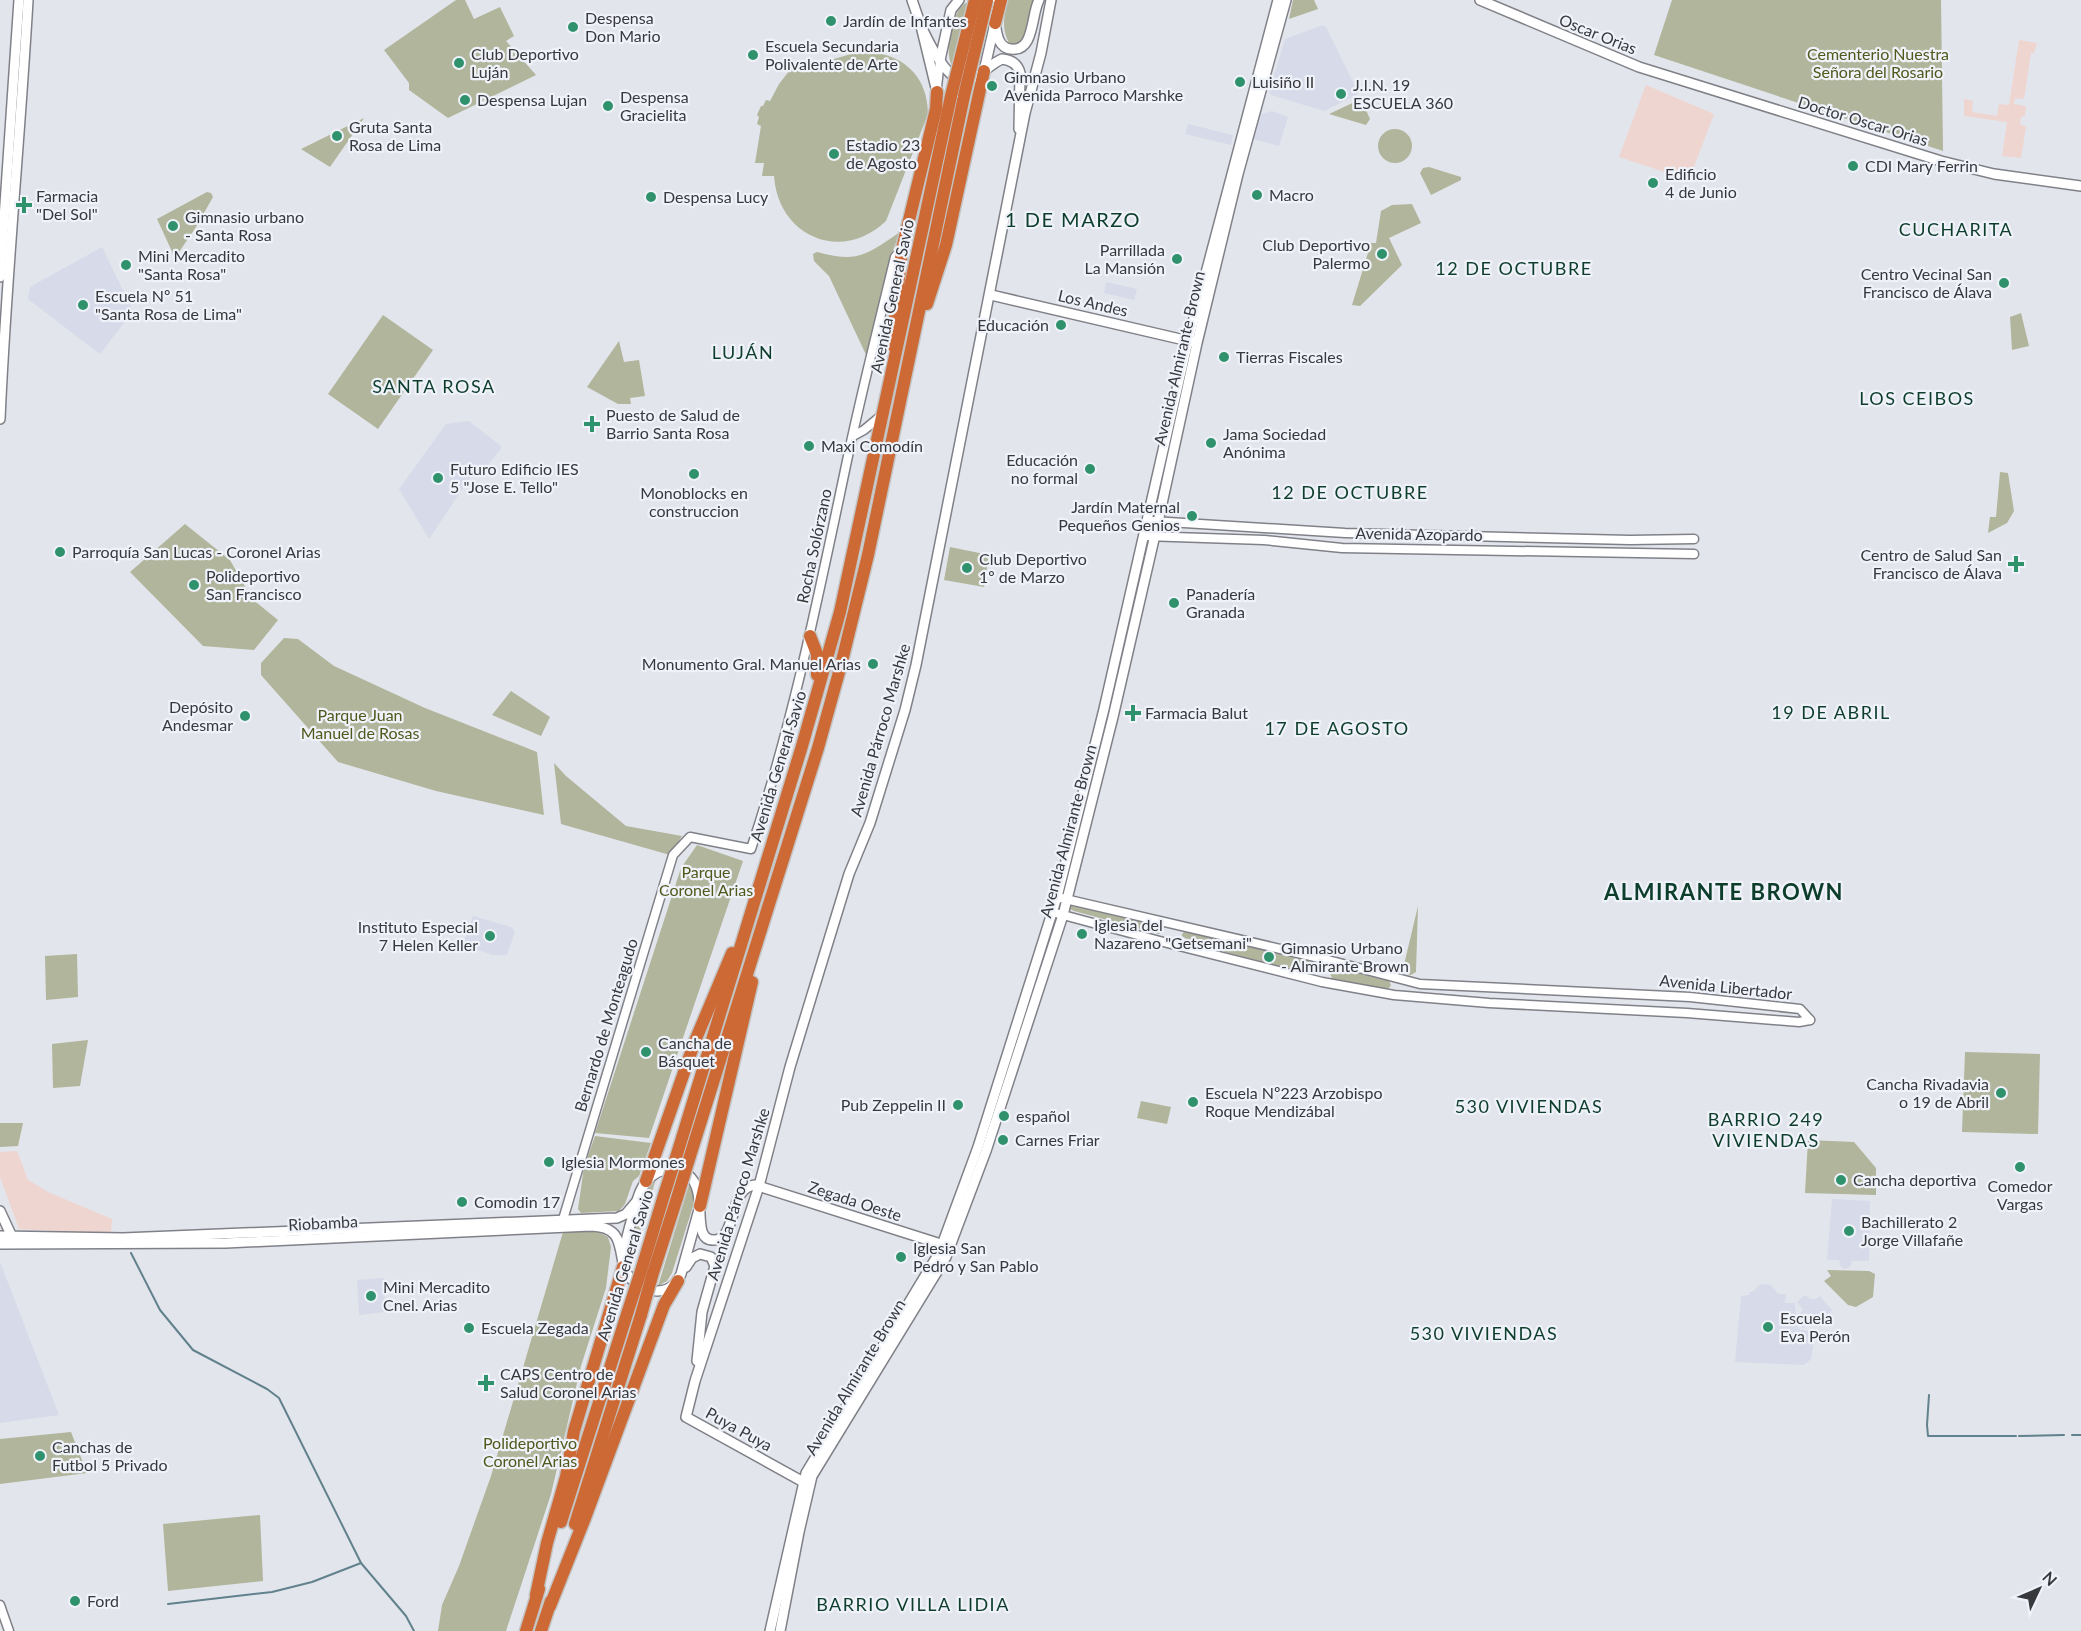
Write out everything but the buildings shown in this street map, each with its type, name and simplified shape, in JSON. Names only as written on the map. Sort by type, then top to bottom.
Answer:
[{"type":"highway","name":"Avenida General Savio","points":[[943,164],[951,96],[975,0]]},
{"type":"highway","name":"Avenida General Savio","points":[[526,1631],[536,1595],[647,1274],[684,1153],[818,748],[868,555],[897,382],[943,164],[989,0]]},
{"type":"highway","points":[[995,23],[1001,0]]},
{"type":"highway","points":[[897,382],[946,245],[984,71]]},
{"type":"highway","points":[[897,382],[893,321],[902,249],[934,118],[937,92]]},
{"type":"highway","name":"Avenida General Savio","points":[[684,1153],[753,908],[815,703],[847,587],[883,414],[897,382]]},
{"type":"highway","points":[[810,636],[818,663],[815,703]]},
{"type":"highway","points":[[700,1206],[773,888]]},
{"type":"highway","points":[[646,1181],[710,1003],[753,908]]},
{"type":"highway","points":[[536,1595],[547,1543],[566,1477],[574,1431],[623,1265]]},
{"type":"highway","points":[[550,1606],[664,1305],[680,1277]]},
{"type":"highway","name":"Avenida General Savio","points":[[541,1631],[634,1313]]},
{"type":"main road","points":[[0,277],[19,0]]},
{"type":"main road","points":[[0,418],[6,293],[28,0]]},
{"type":"main road","points":[[912,0],[921,26],[937,92]]},
{"type":"main road","points":[[940,60],[951,10],[958,0]]},
{"type":"main road","points":[[989,0],[999,40],[1011,49],[1019,49],[1029,39],[1033,14],[1039,0]]},
{"type":"main road","name":"Avenida Párroco Marshke","points":[[686,1417],[695,1381],[759,1186],[790,1067],[849,874],[870,824],[905,710],[991,295],[1020,150],[1025,113],[1041,52],[1051,0]]},
{"type":"main road","name":"Avenida Almirante Brown","points":[[1275,27],[1278,0]]},
{"type":"main road","name":"Avenida Almirante Brown","points":[[780,1631],[806,1473],[946,1246],[986,1151],[1063,915],[1062,898],[1144,536],[1192,342],[1275,27],[1286,0]]},
{"type":"main road","name":"Oscar Orias","points":[[1480,0],[1640,67]]},
{"type":"main road","points":[[984,71],[995,23]]},
{"type":"main road","points":[[921,26],[948,72],[961,80],[969,80],[1002,59],[1013,62],[1019,70],[1020,150]]},
{"type":"main road","name":"Doctor Oscar Orias","points":[[1640,67],[1953,164],[1994,174],[2081,186]]},
{"type":"main road","name":"Los Andes","points":[[991,295],[1192,342]]},
{"type":"main road","name":"Avenida Almirante Brown","points":[[946,1246],[1052,912],[1062,898],[1113,717],[1158,522],[1192,342]]},
{"type":"main road","points":[[695,1381],[702,1312],[715,1271],[715,1262],[708,1255],[700,1254],[692,1258],[680,1277],[664,1290],[652,1291],[631,1280],[623,1265],[624,1249],[637,1201],[646,1181],[656,1173],[675,1170],[685,1173],[698,1186],[702,1234],[708,1239],[717,1240],[726,1233],[744,1190],[751,1185],[759,1186]]},
{"type":"main road","name":"Zegada Oeste","points":[[759,1186],[946,1246]]},
{"type":"main road","name":"Riobamba","points":[[561,1225],[620,1218],[626,1215],[637,1201]]},
{"type":"main road","points":[[680,1277],[700,1206]]},
{"type":"main road","points":[[0,1211],[5,1239]]},
{"type":"main road","name":"Riobamba","points":[[5,1239],[591,1226],[609,1230],[619,1242],[623,1265]]},
{"type":"main road","name":"Puya Puya","points":[[686,1417],[806,1483]]},
{"type":"main road","name":"Avenida Almirante Brown","points":[[770,1631],[806,1483]]},
{"type":"street","points":[[937,92],[940,60]]},
{"type":"street","name":"Rocha Solórzano","points":[[690,837],[751,849],[783,745],[810,636],[853,436],[895,257],[902,249]]},
{"type":"street","points":[[853,436],[883,414]]},
{"type":"street","name":"Avenida Azopardo","points":[[1148,521],[1345,533],[1630,540],[1694,538]]},
{"type":"street","name":"Avenida Azopardo","points":[[1144,536],[1264,540],[1342,548],[1694,554]]},
{"type":"street","name":"Bernardo de Monteagudo","points":[[561,1225],[673,855],[690,837]]},
{"type":"street","name":"Avenida Libertador","points":[[1052,912],[1322,982],[1394,995],[1799,1022],[1810,1020],[1800,1009],[1713,999],[1420,984],[1307,955],[1062,898]]},
{"type":"street","points":[[0,1605],[9,1631]]},
{"type":"shaded area","points":[[1323,25],[1358,92],[1357,95],[1324,111],[1271,95],[1269,92],[1285,39]]},
{"type":"shaded area","points":[[2019,40],[2037,43],[2034,53],[2031,53],[2024,99],[2015,98],[2014,104],[2026,106],[2025,116],[2021,117],[2020,124],[2026,127],[2021,158],[2002,156],[2007,122],[1964,116],[1964,99],[1973,101],[1972,112],[1997,116],[1999,104],[2009,105]]},
{"type":"shaded area","points":[[1646,85],[1714,114],[1689,180],[1619,157]]},
{"type":"shaded area","points":[[1272,111],[1288,117],[1279,146],[1253,139],[1260,115]]},
{"type":"shaded area","points":[[1188,124],[1233,135],[1231,145],[1185,134]]},
{"type":"shaded area","name":"Escuela Nº 51 \"Santa Rosa de Lima\"","points":[[102,247],[133,311],[100,354],[28,299],[30,287]]},
{"type":"shaded area","points":[[1106,282],[1137,289],[1134,300],[1104,293]]},
{"type":"shaded area","name":"Futuro Edificio IES 5 \"Jose E. Tello\"","points":[[469,421],[502,447],[488,465],[477,467],[429,539],[399,489],[446,424]]},
{"type":"shaded area","name":"Instituto Especial 7 Helen Keller","points":[[473,916],[511,927],[515,932],[507,955],[492,955],[463,944]]},
{"type":"shaded area","points":[[17,1151],[28,1180],[48,1192],[112,1219],[111,1234],[19,1229],[0,1177],[0,1152]]},
{"type":"shaded area","name":"Bachillerato 2 Jorge Villafañe","points":[[1832,1199],[1870,1201],[1869,1261],[1852,1261],[1850,1267],[1845,1269],[1841,1267],[1839,1260],[1827,1260]]},
{"type":"shaded area","points":[[0,1262],[59,1415],[0,1423]]},
{"type":"shaded area","name":"Mini Mercadito Cnel. Arias","points":[[384,1278],[385,1312],[359,1315],[357,1280]]},
{"type":"shaded area","name":"Escuela Eva Perón","points":[[1761,1284],[1771,1285],[1778,1294],[1786,1294],[1785,1303],[1795,1303],[1796,1321],[1796,1317],[1803,1310],[1797,1302],[1805,1295],[1810,1299],[1820,1296],[1832,1310],[1826,1318],[1827,1321],[1820,1327],[1813,1320],[1803,1328],[1795,1321],[1801,1330],[1811,1331],[1815,1335],[1811,1359],[1804,1365],[1735,1362],[1741,1296],[1749,1295]]},
{"type":"green space","name":"Club Deportivo Luján","points":[[456,0],[465,0],[474,19],[500,7],[514,36],[506,41],[536,75],[448,118],[409,90],[409,83],[384,50]]},
{"type":"green space","points":[[1008,0],[1034,0],[1024,39],[1019,44],[1009,43],[1005,32],[1004,17]]},
{"type":"green space","points":[[1293,0],[1314,0],[1318,9],[1289,19]]},
{"type":"green space","name":"Cementerio Nuestra Señora del Rosario","points":[[1672,0],[1941,0],[1943,151],[1654,55]]},
{"type":"green space","points":[[973,1],[989,15],[989,20],[979,64],[967,72],[962,72],[955,69],[951,63],[949,43],[957,13],[961,7]]},
{"type":"green space","name":"Estadio 23 de Agosto","points":[[861,51],[888,56],[909,68],[923,87],[928,114],[886,221],[868,234],[850,241],[832,241],[815,237],[799,228],[787,214],[778,197],[774,176],[762,176],[764,163],[755,163],[761,126],[757,124],[759,117],[757,115],[766,100],[770,101],[779,84],[793,66],[799,72],[808,62],[816,70],[834,59]]},
{"type":"green space","points":[[1361,99],[1370,119],[1366,125],[1329,114]]},
{"type":"green space","points":[[364,118],[330,167],[301,149]]},
{"type":"green space","points":[[1395,129],[1407,134],[1412,146],[1407,158],[1395,163],[1383,158],[1378,146],[1383,134]]},
{"type":"green space","points":[[1429,167],[1461,177],[1461,180],[1431,195],[1420,173],[1423,168]]},
{"type":"green space","points":[[207,192],[213,197],[175,258],[157,219]]},
{"type":"green space","name":"Club Deportivo Palermo","points":[[1412,204],[1421,223],[1389,238],[1402,265],[1360,306],[1352,305],[1371,243],[1376,243],[1381,211],[1392,205]]},
{"type":"green space","points":[[900,232],[889,261],[868,359],[829,276],[814,261],[813,254],[817,252],[842,257],[861,255]]},
{"type":"green space","points":[[2021,313],[2029,346],[2012,350],[2010,317]]},
{"type":"green space","points":[[383,315],[433,350],[378,429],[328,394]]},
{"type":"green space","points":[[619,341],[624,362],[639,360],[645,396],[630,398],[631,404],[618,404],[587,387]]},
{"type":"green space","points":[[2000,472],[2008,473],[2014,511],[2007,523],[1988,533],[1990,517],[1996,517]]},
{"type":"green space","name":"Polideportivo San Francisco","points":[[185,524],[230,560],[252,599],[278,620],[254,650],[203,646],[130,572]]},
{"type":"green space","name":"Club Deportivo 1º de Marzo","points":[[950,547],[989,555],[984,587],[944,580]]},
{"type":"green space","name":"Parque Juan Manuel de Rosas","points":[[284,638],[298,639],[334,666],[425,708],[537,752],[544,815],[436,791],[338,762],[261,675],[261,663]]},
{"type":"green space","points":[[511,691],[550,717],[541,736],[492,715]]},
{"type":"green space","points":[[554,763],[566,776],[626,826],[682,836],[670,855],[561,824]]},
{"type":"green space","name":"Parque Coronel Arias","points":[[697,845],[743,861],[649,1138],[595,1133],[681,868]]},
{"type":"green space","points":[[1071,905],[1160,926],[1163,929],[1159,934],[1074,911],[1070,909]]},
{"type":"green space","points":[[1418,906],[1416,972],[1411,975],[1406,974],[1403,969]]},
{"type":"green space","points":[[1185,931],[1312,961],[1314,968],[1311,973],[1306,973],[1194,944],[1182,936]]},
{"type":"green space","points":[[77,954],[78,997],[46,1000],[45,956]]},
{"type":"green space","points":[[1338,968],[1389,981],[1391,985],[1385,989],[1333,981],[1330,973],[1333,969]]},
{"type":"green space","points":[[88,1040],[80,1086],[53,1088],[52,1044]]},
{"type":"green space","name":"Cancha Rivadavia o 19 de Abril","points":[[1965,1052],[2040,1054],[2038,1134],[1962,1132]]},
{"type":"green space","points":[[1141,1101],[1171,1107],[1167,1124],[1137,1118]]},
{"type":"green space","points":[[0,1123],[23,1123],[18,1146],[0,1147]]},
{"type":"green space","points":[[595,1136],[651,1143],[639,1176],[633,1181],[625,1204],[619,1211],[581,1213],[578,1209],[584,1167]]},
{"type":"green space","name":"Cancha deportiva","points":[[1808,1140],[1854,1142],[1876,1168],[1876,1195],[1805,1193]]},
{"type":"green space","points":[[652,1181],[655,1182],[630,1264],[627,1261],[628,1249],[646,1188]]},
{"type":"green space","points":[[689,1185],[694,1195],[694,1203],[672,1273],[667,1281],[658,1286]]},
{"type":"green space","name":"Polideportivo Coronel Arias","points":[[563,1232],[598,1232],[608,1237],[611,1247],[606,1288],[581,1366],[551,1494],[506,1631],[438,1631],[442,1605],[459,1566],[491,1476]]},
{"type":"green space","points":[[1827,1270],[1869,1271],[1875,1274],[1873,1297],[1856,1307],[1848,1305],[1824,1281],[1831,1276]]},
{"type":"green space","name":"Canchas de Futbol 5 Privado","points":[[71,1432],[87,1473],[0,1484],[0,1439]]},
{"type":"green space","points":[[260,1515],[263,1581],[168,1591],[163,1524]]},
{"type":"waterway","points":[[131,1253],[160,1310],[193,1350],[267,1389],[279,1398],[361,1563],[406,1616],[414,1631]]},
{"type":"waterway","points":[[1929,1395],[1928,1436],[2016,1436]]},
{"type":"waterway","points":[[2019,1436],[2064,1435]]},
{"type":"waterway","points":[[2072,1435],[2081,1435]]},
{"type":"waterway","points":[[168,1604],[272,1592],[312,1582],[361,1563]]},
{"type":"place","name":"Jardín de Infantes","points":[[831,21]]},
{"type":"place","name":"Despensa Don Mario","points":[[573,27]]},
{"type":"place","name":"Escuela Secundaria Polivalente de Arte","points":[[753,55]]},
{"type":"place","name":"Club Deportivo Luján","points":[[459,63]]},
{"type":"place","name":"Luisiño II","points":[[1240,82]]},
{"type":"place","name":"Gimnasio Urbano Avenida Parroco Marshke","points":[[992,86]]},
{"type":"place","name":"J.I.N. 19 ESCUELA 360","points":[[1341,94]]},
{"type":"place","name":"Despensa Lujan","points":[[465,100]]},
{"type":"place","name":"Despensa Gracielita","points":[[608,106]]},
{"type":"place","name":"Gruta Santa Rosa de Lima","points":[[337,136]]},
{"type":"place","name":"Estadio 23 de Agosto","points":[[834,154]]},
{"type":"place","name":"CDI Mary Ferrin","points":[[1853,166]]},
{"type":"place","name":"Edificio 4 de Junio","points":[[1653,183]]},
{"type":"place","name":"Macro","points":[[1257,195]]},
{"type":"place","name":"Despensa Lucy","points":[[651,197]]},
{"type":"place","name":"Farmacia \"Del Sol\"","points":[[24,205]]},
{"type":"place","name":"Gimnasio urbano - Santa Rosa","points":[[173,226]]},
{"type":"place","name":"Club Deportivo Palermo","points":[[1382,254]]},
{"type":"place","name":"Parrillada La Mansión","points":[[1177,259]]},
{"type":"place","name":"Mini Mercadito \"Santa Rosa\"","points":[[126,265]]},
{"type":"place","name":"Centro Vecinal San Francisco de Álava","points":[[2004,283]]},
{"type":"place","name":"Escuela Nº 51 \"Santa Rosa de Lima\"","points":[[83,305]]},
{"type":"place","name":"Educación","points":[[1061,325]]},
{"type":"place","name":"Tierras Fiscales","points":[[1224,357]]},
{"type":"place","name":"Puesto de Salud de Barrio Santa Rosa","points":[[592,424]]},
{"type":"place","name":"Jama Sociedad Anónima","points":[[1211,443]]},
{"type":"place","name":"Maxi Comodín","points":[[809,446]]},
{"type":"place","name":"Educación no formal","points":[[1090,469]]},
{"type":"place","name":"Monoblocks en construccion","points":[[694,474]]},
{"type":"place","name":"Futuro Edificio IES 5 \"Jose E. Tello\"","points":[[438,478]]},
{"type":"place","name":"Jardín Maternal Pequeños Genios","points":[[1192,516]]},
{"type":"place","name":"Parroquía San Lucas - Coronel Arias","points":[[60,552]]},
{"type":"place","name":"Centro de Salud San Francisco de Álava","points":[[2016,564]]},
{"type":"place","name":"Club Deportivo 1º de Marzo","points":[[967,568]]},
{"type":"place","name":"Polideportivo San Francisco","points":[[194,585]]},
{"type":"place","name":"Panadería Granada","points":[[1174,603]]},
{"type":"place","name":"Monumento Gral. Manuel Arias","points":[[873,664]]},
{"type":"place","name":"Farmacia Balut","points":[[1133,713]]},
{"type":"place","name":"Depósito Andesmar","points":[[245,716]]},
{"type":"place","name":"Iglesia del Nazareno \"Getsemani\"","points":[[1082,934]]},
{"type":"place","name":"Instituto Especial 7 Helen Keller","points":[[490,936]]},
{"type":"place","name":"Gimnasio Urbano - Almirante Brown","points":[[1269,957]]},
{"type":"place","name":"Cancha de Básquet","points":[[646,1052]]},
{"type":"place","name":"Cancha Rivadavia o 19 de Abril","points":[[2001,1093]]},
{"type":"place","name":"Escuela Nº223 Arzobispo Roque Mendizábal","points":[[1193,1102]]},
{"type":"place","name":"Pub Zeppelin II","points":[[958,1105]]},
{"type":"place","name":"español","points":[[1004,1116]]},
{"type":"place","name":"Carnes Friar","points":[[1003,1140]]},
{"type":"place","name":"Iglesia Mormones","points":[[549,1162]]},
{"type":"place","name":"Comedor Vargas","points":[[2020,1167]]},
{"type":"place","name":"Cancha deportiva","points":[[1841,1180]]},
{"type":"place","name":"Comodin 17","points":[[462,1202]]},
{"type":"place","name":"Bachillerato 2 Jorge Villafañe","points":[[1849,1231]]},
{"type":"place","name":"Iglesia San Pedro y San Pablo","points":[[901,1257]]},
{"type":"place","name":"Mini Mercadito Cnel. Arias","points":[[371,1296]]},
{"type":"place","name":"Escuela Eva Perón","points":[[1768,1327]]},
{"type":"place","name":"Escuela Zegada","points":[[469,1328]]},
{"type":"place","name":"CAPS Centro de Salud Coronel Arias","points":[[486,1383]]},
{"type":"place","name":"Canchas de Futbol 5 Privado","points":[[40,1456]]},
{"type":"place","name":"Ford","points":[[75,1601]]},
{"type":"district","name":"1 DE MARZO","points":[[1073,220]]},
{"type":"district","name":"CUCHARITA","points":[[1956,230]]},
{"type":"district","name":"12 DE OCTUBRE","points":[[1514,269]]},
{"type":"district","name":"LUJÁN","points":[[743,353]]},
{"type":"district","name":"SANTA ROSA","points":[[434,387]]},
{"type":"district","name":"LOS CEIBOS","points":[[1917,399]]},
{"type":"district","name":"12 DE OCTUBRE","points":[[1350,493]]},
{"type":"district","name":"19 DE ABRIL","points":[[1831,713]]},
{"type":"district","name":"17 DE AGOSTO","points":[[1337,729]]},
{"type":"district","name":"ALMIRANTE BROWN","points":[[1724,892]]},
{"type":"district","name":"530 VIVIENDAS","points":[[1529,1107]]},
{"type":"district","name":"BARRIO 249 VIVIENDAS","points":[[1766,1130]]},
{"type":"district","name":"530 VIVIENDAS","points":[[1484,1334]]},
{"type":"district","name":"BARRIO VILLA LIDIA","points":[[913,1605]]}]
